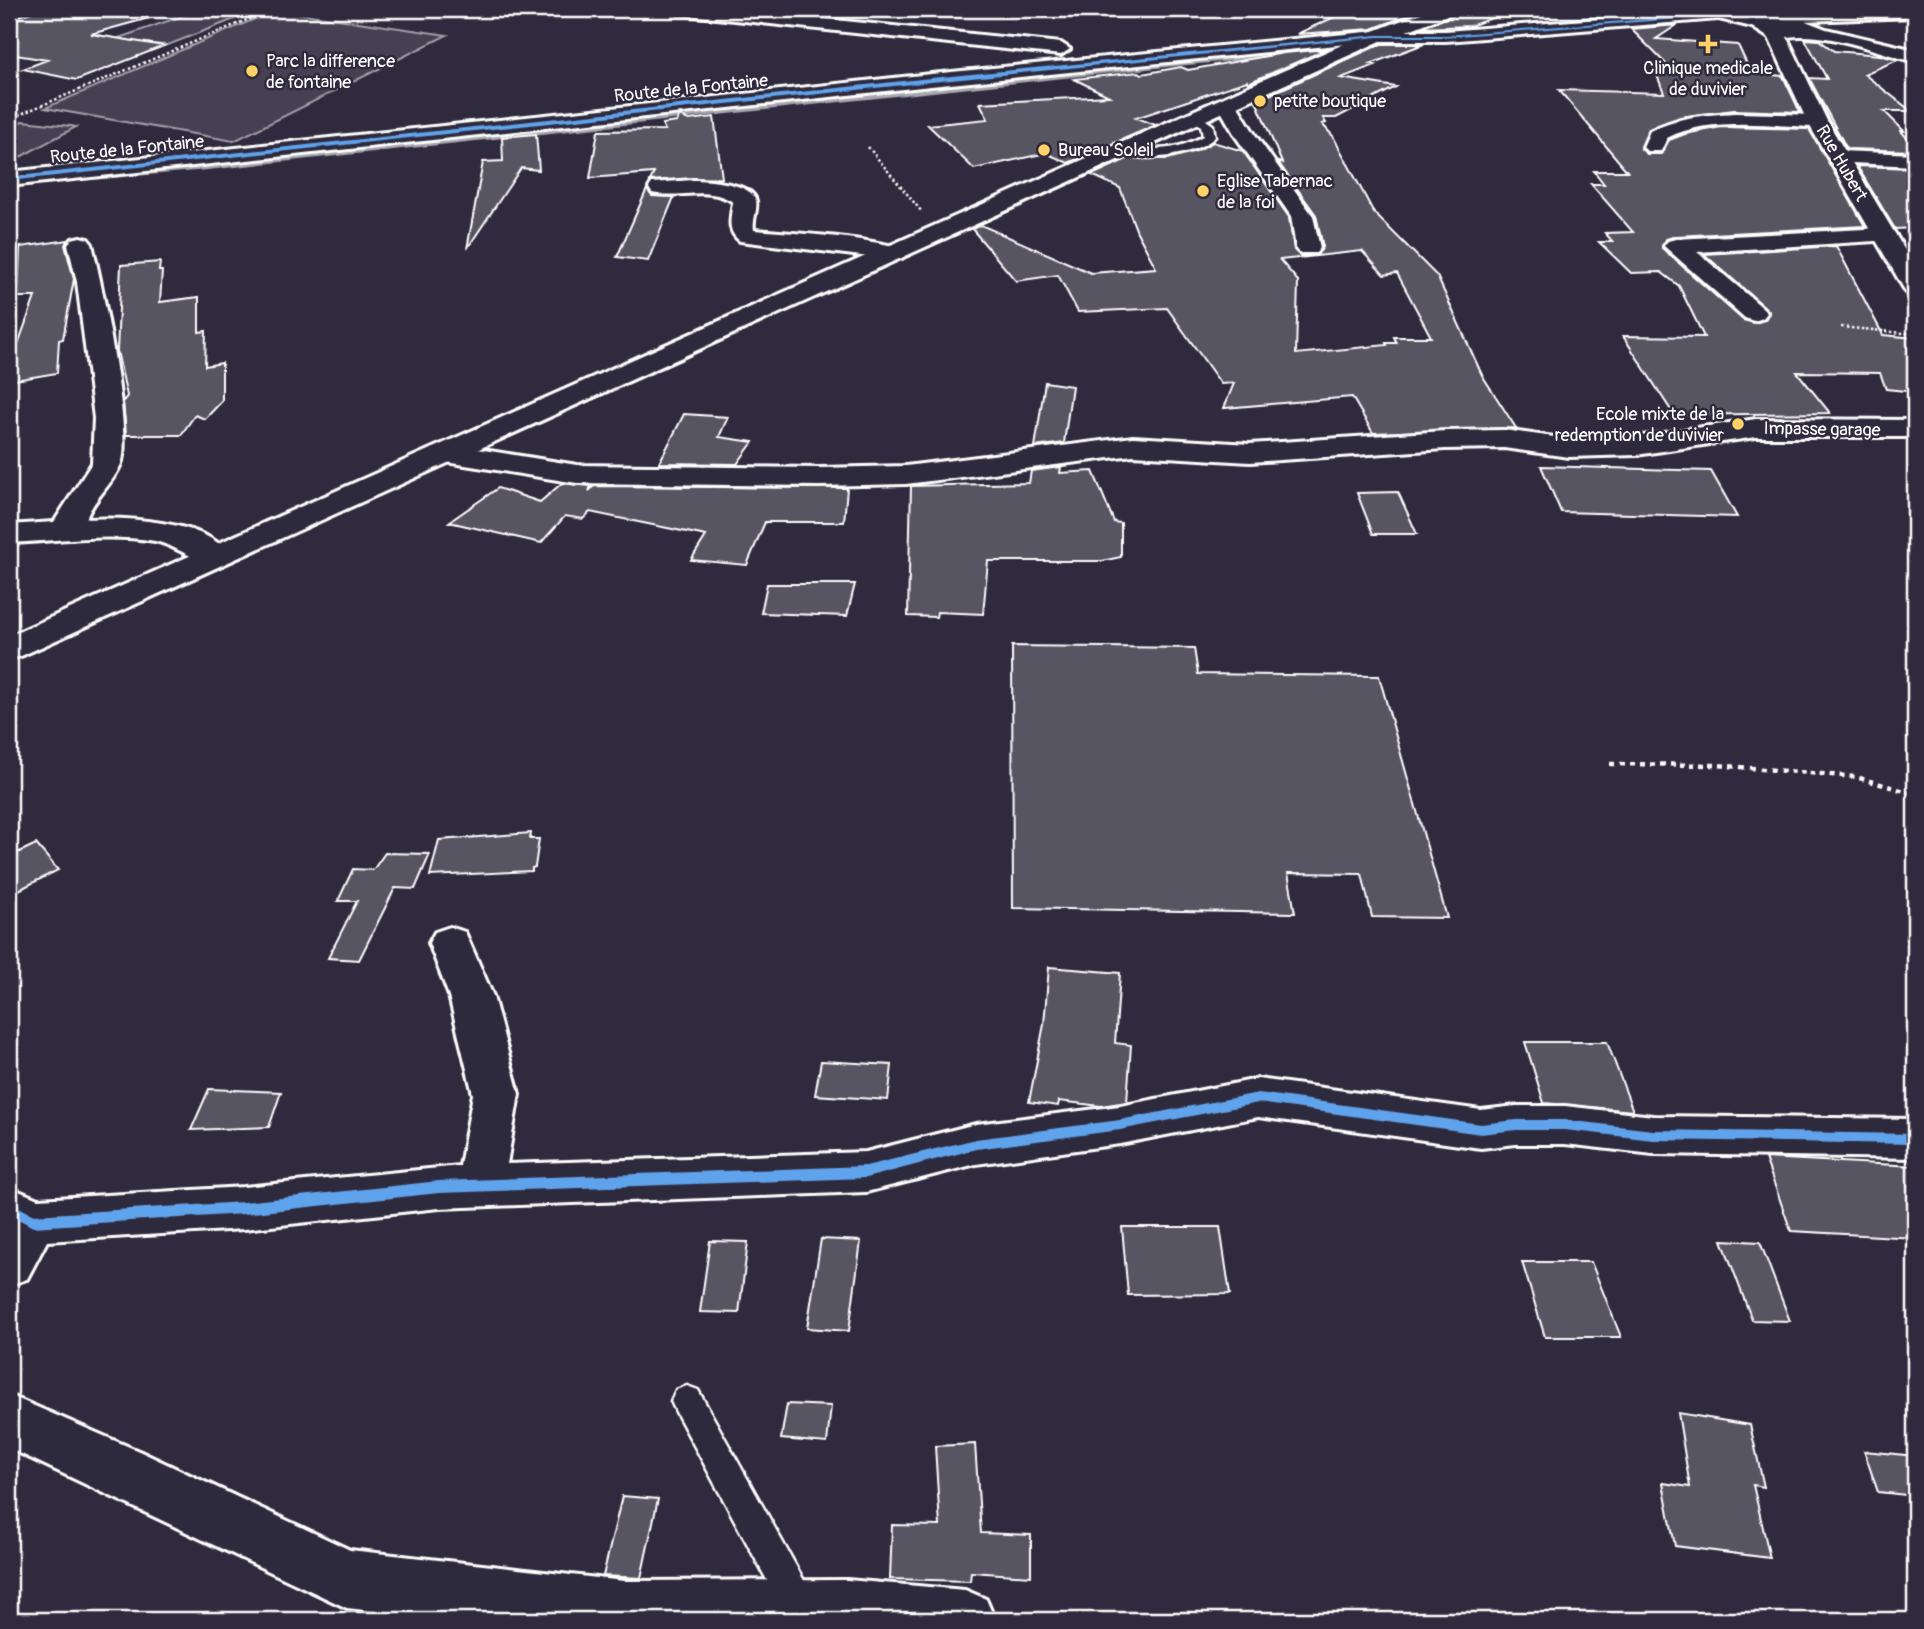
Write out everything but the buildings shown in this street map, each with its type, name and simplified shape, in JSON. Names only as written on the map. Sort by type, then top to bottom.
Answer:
[{"type":"street","points":[[678,9],[1021,47],[1118,52],[1241,50]]},
{"type":"street","points":[[9,649],[1377,36],[1447,9]]},
{"type":"street","points":[[1700,9],[1915,56]]},
{"type":"street","points":[[1377,36],[1446,36],[1730,15],[1786,26],[1915,12]]},
{"type":"street","name":"Rue Hubert","points":[[1786,26],[1818,121],[1915,287]]},
{"type":"street","name":"Route de la Fontaine","points":[[9,179],[1377,36]]},
{"type":"street","points":[[1227,104],[1245,137],[1302,216],[1308,248]]},
{"type":"street","points":[[1654,147],[1657,135],[1672,127],[1716,120],[1818,121]]},
{"type":"street","points":[[1839,157],[1915,160]]},
{"type":"street","points":[[660,188],[708,188],[737,194],[745,200],[741,226],[744,234],[748,236],[894,253]]},
{"type":"street","points":[[1754,313],[1676,246],[1884,235]]},
{"type":"street","points":[[71,529],[72,514],[107,463],[108,418],[89,282],[80,244]]},
{"type":"street","name":"Impasse garage","points":[[446,453],[577,474],[819,477],[906,475],[1133,446],[1250,453],[1445,440],[1504,439],[1569,448],[1623,447],[1756,428],[1805,426],[1856,430],[1915,429]]},
{"type":"street","points":[[9,534],[71,529],[147,531],[192,540],[214,555]]},
{"type":"street","points":[[450,943],[471,996],[496,1094],[480,1185]]},
{"type":"street","points":[[9,1263],[21,1214],[244,1208],[439,1187],[866,1171],[976,1144],[1120,1125],[1258,1098],[1481,1129],[1516,1125],[1565,1125],[1653,1135],[1915,1139]]},
{"type":"street","points":[[9,1421],[121,1471],[346,1579],[624,1611],[832,1614],[965,1620]]},
{"type":"lane","points":[[687,1401],[832,1614]]},
{"type":"path","points":[[9,119],[273,9]]},
{"type":"path","points":[[868,147],[940,234]]},
{"type":"path","points":[[9,280],[10,342]]},
{"type":"path","points":[[1841,327],[1915,334]]},
{"type":"path","points":[[1610,764],[1716,765],[1856,777],[1915,794]]},
{"type":"shaded area","name":"Parc la difference de fontaine","points":[[276,10],[447,35],[234,141],[45,108]]},
{"type":"shaded area","points":[[197,11],[237,18],[168,45],[107,42]]},
{"type":"shaded area","points":[[22,121],[76,127],[9,163],[9,128]]},
{"type":"waterway","points":[[1770,9],[1798,9]]},
{"type":"waterway","points":[[1697,20],[1733,20]]},
{"type":"waterway","points":[[1436,41],[1547,34],[1569,29]]},
{"type":"waterway","points":[[30,183],[207,168],[1268,56],[1328,46]]},
{"type":"waterway","points":[[1806,82],[1829,122]]},
{"type":"waterway","points":[[1832,127],[1915,271]]},
{"type":"cycle path","points":[[9,179],[931,80],[1377,36],[1446,36],[1725,14]]},
{"type":"cycle path","points":[[9,1208],[33,1221],[244,1208],[439,1187],[866,1172],[976,1144],[1120,1125],[1258,1098],[1481,1129],[1516,1125],[1565,1125],[1653,1135],[1915,1139]]},
{"type":"place","name":"Clinique medicale de duvivier","points":[[1708,44]]},
{"type":"place","name":"Parc la difference de fontaine","points":[[252,71]]},
{"type":"place","name":"petite boutique","points":[[1260,101]]},
{"type":"place","name":"Bureau Soleil","points":[[1044,150]]},
{"type":"place","name":"Eglise Tabernac de la foi","points":[[1203,191]]},
{"type":"place","name":"Ecole mixte de la redemption de duvivier","points":[[1738,424]]}]
